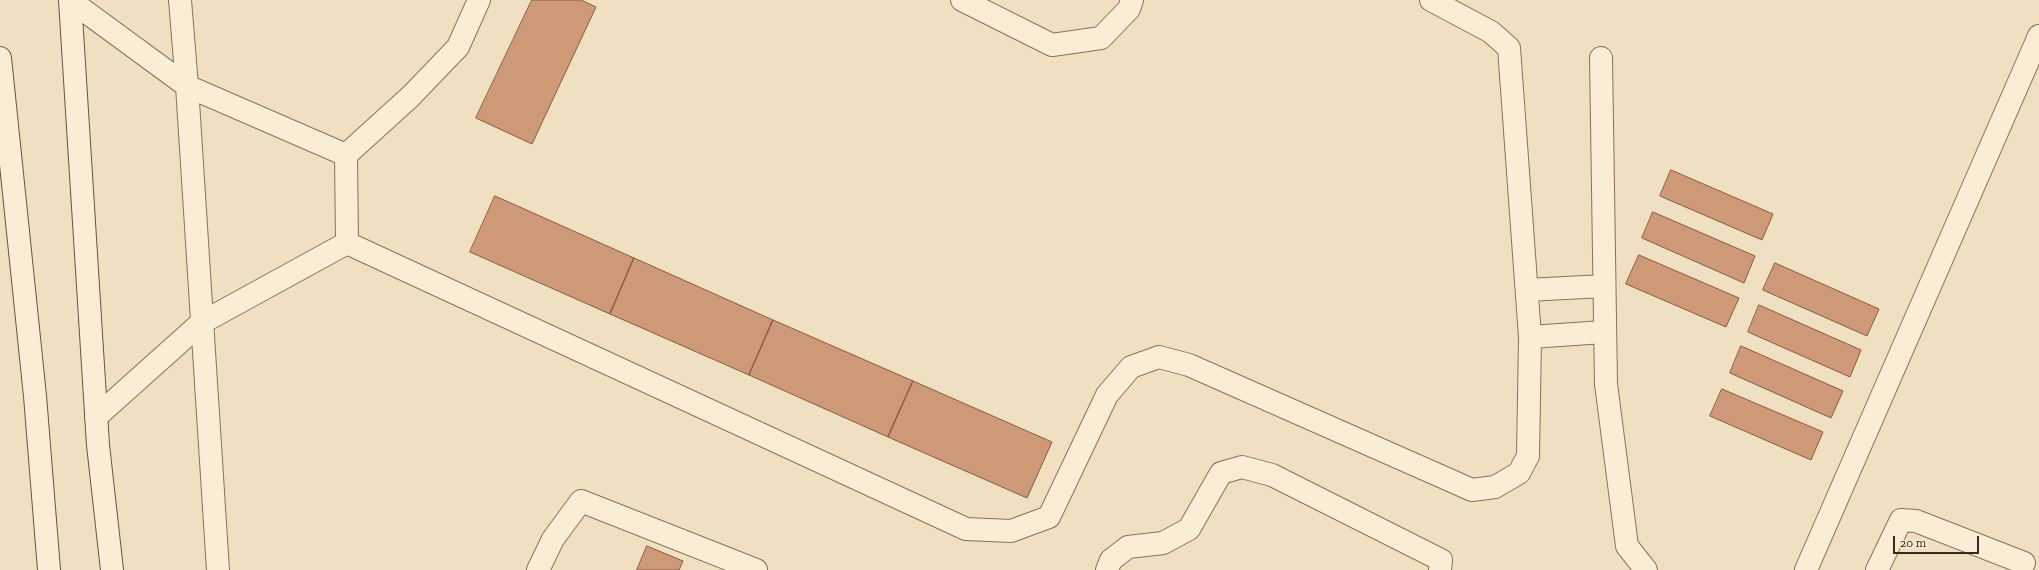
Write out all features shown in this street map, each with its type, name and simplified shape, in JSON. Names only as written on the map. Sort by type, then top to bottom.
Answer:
[{"type":"street","points":[[70,0],[187,86],[346,154]]},
{"type":"street","points":[[70,0],[96,417],[112,570]]},
{"type":"street","points":[[180,0],[187,86],[218,570]]},
{"type":"street","points":[[347,243],[346,154],[410,96],[458,47],[479,0]]},
{"type":"street","points":[[962,0],[1052,45],[1101,38],[1129,8],[1132,0]]},
{"type":"street","points":[[347,243],[966,529],[1011,531],[1049,517],[1107,395],[1131,367],[1159,357],[1189,365],[1472,490],[1495,487],[1519,473],[1528,456],[1530,337],[1509,48],[1491,32],[1431,0]]},
{"type":"street","points":[[1806,570],[2039,36]]},
{"type":"street","points":[[0,58],[35,396],[50,570]]},
{"type":"street","points":[[1601,58],[1604,332],[1606,384],[1627,546],[1646,570]]},
{"type":"street","points":[[96,417],[201,323],[347,243]]},
{"type":"street","points":[[1527,290],[1604,286]]},
{"type":"street","points":[[1530,337],[1604,332]]},
{"type":"street","points":[[1107,570],[1111,560],[1128,547],[1162,543],[1189,529],[1221,473],[1242,467],[1272,475],[1441,560],[1440,570]]},
{"type":"street","points":[[538,570],[553,539],[581,501],[756,570]]},
{"type":"street","points":[[1878,570],[1901,520],[1916,521],[2024,563]]},
{"type":"building","points":[[532,0],[581,0],[596,7],[532,144],[476,118]]},
{"type":"building","points":[[1671,170],[1773,214],[1762,240],[1660,196]]},
{"type":"building","points":[[495,196],[634,258],[610,314],[470,252]]},
{"type":"building","points":[[1653,212],[1755,256],[1744,283],[1642,238]]},
{"type":"building","points":[[1639,255],[1739,298],[1726,327],[1626,284]]},
{"type":"building","points":[[634,258],[773,320],[749,375],[610,314]]},
{"type":"building","points":[[1775,263],[1879,309],[1867,336],[1763,290]]},
{"type":"building","points":[[1759,305],[1861,350],[1850,377],[1748,332]]},
{"type":"building","points":[[773,320],[913,381],[888,437],[749,375]]},
{"type":"building","points":[[1741,346],[1843,391],[1831,418],[1730,373]]},
{"type":"building","points":[[913,381],[1052,442],[1027,498],[888,437]]},
{"type":"building","points":[[1722,389],[1823,432],[1811,460],[1710,416]]},
{"type":"building","points":[[647,546],[683,561],[679,570],[637,570]]}]
